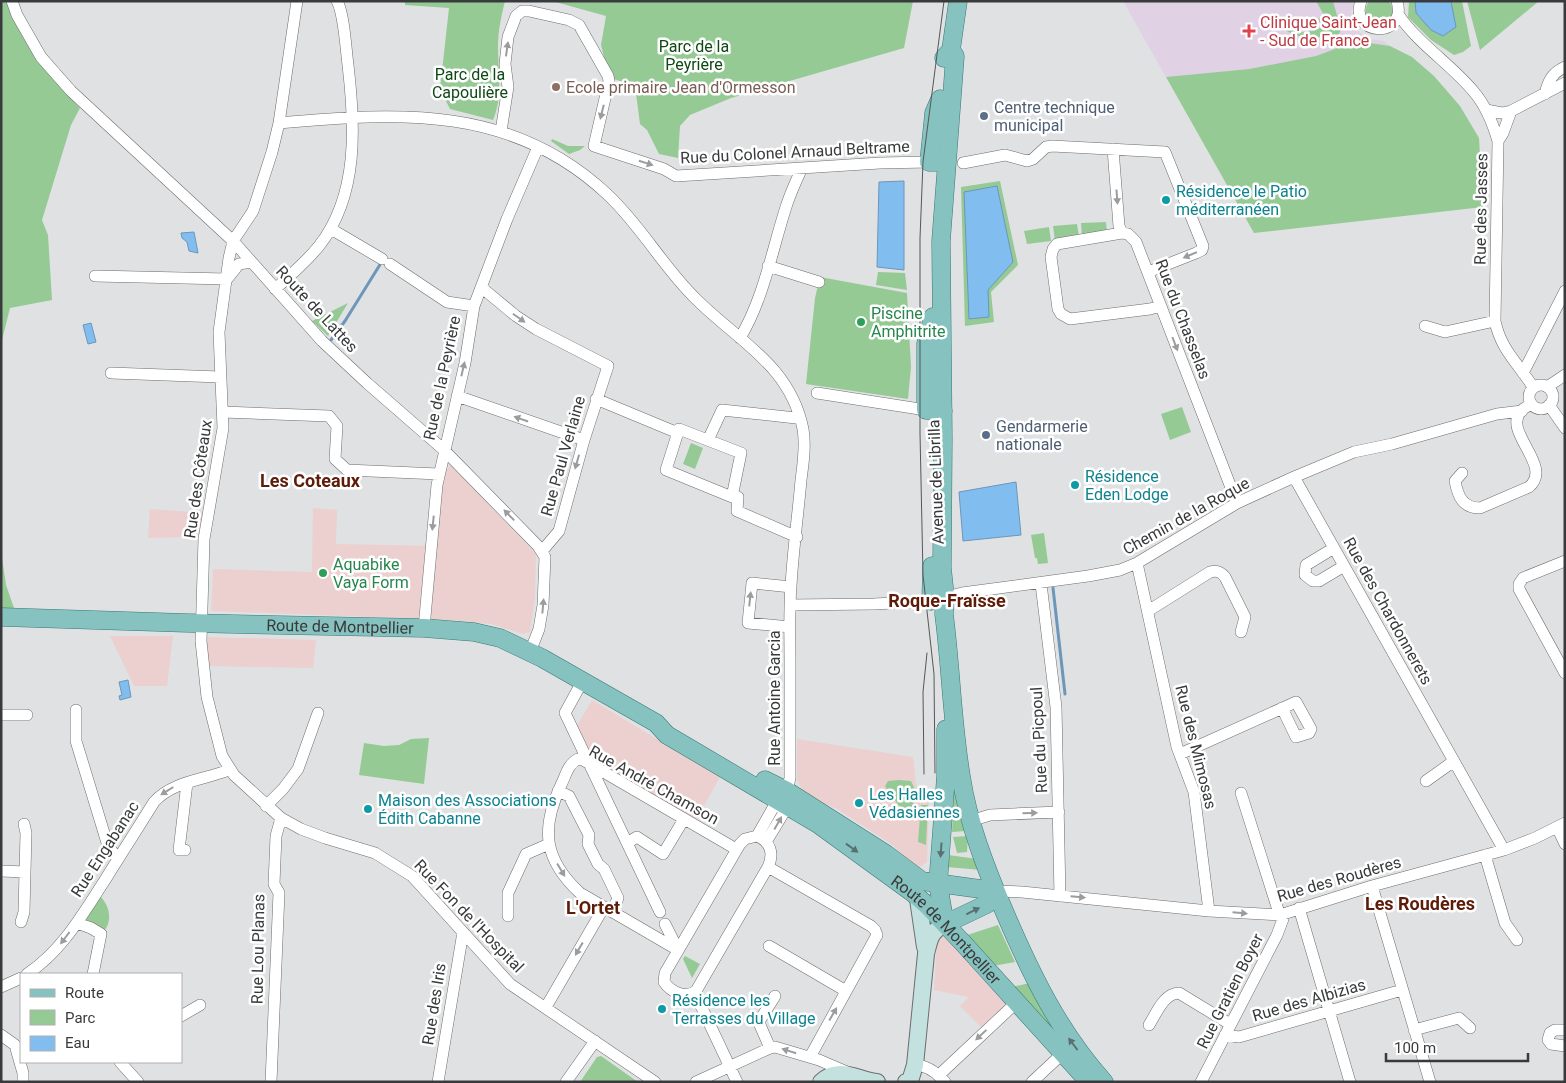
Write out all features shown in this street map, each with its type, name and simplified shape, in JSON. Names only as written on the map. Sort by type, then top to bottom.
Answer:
[{"type":"main road","name":"Avenue de Librilla","points":[[942,162],[940,81],[945,56],[950,50],[958,1]]},
{"type":"main road","name":"Avenue de Librilla","points":[[950,50],[955,56],[931,236],[934,410],[942,568],[938,599],[944,614],[961,777],[983,860],[995,891]]},
{"type":"main road","name":"Avenue de Librilla","points":[[940,81],[944,98],[942,266],[934,410],[933,486],[938,505],[938,599],[945,686],[946,776],[930,882],[945,924]]},
{"type":"main road","name":"Route de Montpellier","points":[[5,620],[424,628],[474,632],[500,638],[530,652],[656,723],[667,735],[886,854],[930,882]]},
{"type":"main road","name":"Route de Montpellier","points":[[784,797],[918,899],[945,924],[1089,1082]]},
{"type":"main road","points":[[930,882],[995,891],[987,904],[945,924]]},
{"type":"main road","name":"Route de Montpellier","points":[[995,891],[1026,962],[1059,1024],[1074,1046],[1104,1082]]},
{"type":"street","name":"Route de Lattes","points":[[12,1],[17,15],[41,57],[71,91],[233,241],[328,347],[444,450],[542,551]]},
{"type":"street","name":"Rue des Côteaux","points":[[201,624],[204,539],[220,447],[223,412],[219,332],[229,258],[233,241],[253,212],[272,152],[279,123],[298,1]]},
{"type":"street","points":[[276,289],[304,263],[331,229],[349,180],[352,117],[347,60],[337,1]]},
{"type":"street","points":[[1390,26],[1397,19],[1397,1]]},
{"type":"street","name":"Rue des Jasses","points":[[1359,3],[1360,16],[1366,25],[1378,30],[1390,26],[1426,46]]},
{"type":"street","name":"Rue du Colonel Arnaud Beltrame","points":[[501,131],[508,87],[505,64],[508,37],[516,16],[522,11],[529,11],[569,20],[579,25],[605,69],[609,81],[594,146],[664,169],[676,176],[880,163],[942,162],[1005,154],[1027,161],[1046,147],[1052,146],[1165,152],[1204,246],[1202,250],[1196,253],[1148,272]]},
{"type":"street","name":"Rue des Jasses","points":[[1398,14],[1407,27],[1475,93],[1486,110],[1494,128],[1498,141],[1495,321],[1504,348],[1534,387]]},
{"type":"street","points":[[1545,94],[1548,82],[1552,76],[1565,67]]},
{"type":"street","points":[[1486,110],[1502,113],[1511,111],[1565,83]]},
{"type":"street","points":[[1498,141],[1511,111]]},
{"type":"street","name":"Rue Antoine Garcia","points":[[279,123],[352,117],[413,116],[457,121],[518,137],[569,164],[607,194],[636,224],[670,272],[696,299],[774,369],[789,392],[800,418],[804,433],[804,449],[790,604],[790,778],[784,797],[783,814],[762,839]]},
{"type":"street","name":"Rue de la Peyrière","points":[[424,628],[439,474],[457,396],[474,306],[538,147]]},
{"type":"street","points":[[1113,148],[1119,226],[1122,233],[1057,244],[1053,250],[1052,257],[1058,309],[1061,314],[1070,319],[1161,306]]},
{"type":"street","points":[[740,338],[749,322],[786,206],[802,168]]},
{"type":"street","points":[[331,229],[447,302],[474,306]]},
{"type":"street","name":"Rue du Chasselas","points":[[1122,233],[1128,234],[1136,242],[1237,503]]},
{"type":"street","points":[[95,276],[227,279],[239,264],[251,262]]},
{"type":"street","points":[[768,266],[819,282]]},
{"type":"street","name":"Rue Paul Verlaine","points":[[481,287],[516,316],[536,329],[608,366],[596,399],[559,531],[542,551]]},
{"type":"street","points":[[1523,373],[1565,291]]},
{"type":"street","points":[[1425,326],[1445,332],[1495,321]]},
{"type":"street","points":[[111,373],[220,377]]},
{"type":"street","points":[[1547,387],[1565,376]]},
{"type":"street","points":[[1462,472],[1456,481],[1457,491],[1465,504],[1473,508],[1480,508],[1533,484],[1536,479],[1536,468],[1517,423],[1534,387],[1543,385],[1552,394],[1549,405],[1540,409],[1526,407]]},
{"type":"street","points":[[817,393],[913,409],[934,410]]},
{"type":"street","points":[[457,396],[584,440]]},
{"type":"street","points":[[596,399],[678,433]]},
{"type":"street","points":[[1549,405],[1565,428]]},
{"type":"street","name":"Chemin de la Roque","points":[[790,604],[874,604],[938,599],[1120,570],[1137,563],[1237,503],[1354,452],[1526,407]]},
{"type":"street","points":[[708,440],[722,410],[796,418]]},
{"type":"street","points":[[223,412],[329,416],[337,426],[335,459],[348,470],[439,474]]},
{"type":"street","points":[[733,495],[742,454],[679,429],[666,470],[738,497],[736,511],[797,536]]},
{"type":"street","name":"Rue des Chardonnerets","points":[[1294,477],[1504,850]]},
{"type":"street","points":[[1334,548],[1306,565],[1306,575],[1313,581],[1318,581],[1344,566]]},
{"type":"street","points":[[530,652],[540,629],[545,557],[542,551]]},
{"type":"street","points":[[1565,561],[1524,578],[1519,584],[1519,589],[1565,673]]},
{"type":"street","name":"Rue des Mimosas","points":[[1137,563],[1180,754],[1194,792],[1209,910]]},
{"type":"street","points":[[1148,611],[1210,572],[1216,571],[1225,577],[1245,617],[1241,632]]},
{"type":"street","points":[[790,627],[748,623],[752,583],[791,587]]},
{"type":"street","name":"Rue du Picpoul","points":[[1040,584],[1056,707],[1060,896]]},
{"type":"street","name":"Rue Fon de l'Hospital","points":[[201,624],[207,697],[222,756],[229,770],[281,818],[301,829],[374,853],[412,876],[510,984],[655,1082]]},
{"type":"street","points":[[582,682],[565,712],[660,912]]},
{"type":"street","points":[[1180,754],[1282,708]]},
{"type":"street","points":[[76,710],[76,741],[108,846],[118,859]]},
{"type":"street","points":[[266,806],[283,789],[298,769],[318,713]]},
{"type":"street","points":[[1,715],[27,715]]},
{"type":"street","name":"Rue André Chamson","points":[[678,950],[580,893],[568,882],[553,857],[549,844],[549,820],[558,791],[573,762],[578,759],[583,760],[736,849]]},
{"type":"street","points":[[1426,781],[1454,761]]},
{"type":"street","name":"Rue Engabanac","points":[[28,973],[55,952],[77,923],[154,802],[161,794],[173,787],[229,770]]},
{"type":"street","points":[[185,850],[179,850],[187,783]]},
{"type":"street","points":[[546,1007],[608,909],[618,898],[604,869],[598,864],[588,844],[589,835],[569,796],[558,791]]},
{"type":"street","points":[[1241,792],[1280,915]]},
{"type":"street","points":[[973,825],[977,819],[990,815],[1059,812]]},
{"type":"street","name":"Rue Lou Planas","points":[[270,1082],[279,893],[274,884],[276,836],[281,818]]},
{"type":"street","points":[[626,842],[637,837],[663,854],[684,819]]},
{"type":"street","points":[[21,922],[24,912],[26,833],[24,824]]},
{"type":"street","points":[[1561,825],[1565,844]]},
{"type":"street","name":"Rue des Roudères","points":[[995,891],[1280,915],[1372,886],[1504,850],[1561,825]]},
{"type":"street","points":[[745,839],[762,839],[772,854],[768,867],[693,994],[683,996],[667,986],[664,982],[665,973],[736,849],[745,839]]},
{"type":"street","points":[[508,916],[508,893],[526,854],[549,844]]},
{"type":"street","points":[[1485,855],[1505,923],[1518,940]]},
{"type":"street","points":[[768,867],[875,930],[877,935],[810,1057]]},
{"type":"street","points":[[1,872],[25,872]]},
{"type":"street","points":[[1372,886],[1430,1082]]},
{"type":"street","points":[[918,899],[926,954]]},
{"type":"street","points":[[1299,908],[1350,1082]]},
{"type":"street","name":"Rue Gratien Boyer","points":[[1201,1082],[1277,935],[1283,919],[1280,915]]},
{"type":"street","points":[[77,923],[101,934],[93,973]]},
{"type":"street","points":[[665,924],[678,950]]},
{"type":"street","points":[[909,1082],[914,1065],[926,954],[932,933],[945,924]]},
{"type":"street","name":"Rue des Iris","points":[[438,1082],[463,932]]},
{"type":"street","points":[[769,946],[846,992]]},
{"type":"street","points":[[1,987],[20,978]]},
{"type":"street","name":"Rue des Albizias","points":[[1225,1035],[1239,1037],[1402,990]]},
{"type":"street","points":[[1149,1025],[1168,996],[1173,993],[1180,993],[1230,1024]]},
{"type":"street","points":[[693,994],[702,1008],[737,1082]]},
{"type":"street","points":[[770,1048],[760,1025],[760,1020],[775,996]]},
{"type":"street","points":[[914,1065],[924,1065],[942,1078],[1016,1002]]},
{"type":"street","points":[[182,1015],[200,1005]]},
{"type":"street","points":[[1414,1030],[1460,1018],[1470,1028]]},
{"type":"street","points":[[1565,1030],[1555,1030],[1550,1033],[1548,1040],[1551,1044],[1565,1046]]},
{"type":"street","points":[[1,1035],[15,1045],[20,1061]]},
{"type":"street","points":[[566,1082],[595,1041]]},
{"type":"street","points":[[696,1082],[770,1048],[782,1049],[810,1057],[824,1075],[851,1074],[877,1082]]},
{"type":"street","points":[[1032,1082],[1062,1054]]},
{"type":"street","points":[[21,1063],[24,1073],[23,1082]]},
{"type":"street","points":[[121,1063],[128,1077],[138,1082]]},
{"type":"shaded area","name":"Clinique Saint-Jean - Sud de France","points":[[1123,1],[1354,1],[1349,23],[1368,39],[1384,41],[1390,46],[1356,41],[1316,56],[1249,69],[1166,77]]},
{"type":"shaded area","points":[[451,465],[536,554],[535,597],[530,632],[523,634],[491,624],[451,620],[211,611],[213,569],[312,572],[313,508],[337,510],[336,544],[436,546],[438,516],[445,472]]},
{"type":"shaded area","points":[[150,509],[203,513],[198,537],[148,538]]},
{"type":"shaded area","points":[[110,636],[173,636],[167,686],[134,686]]},
{"type":"shaded area","points":[[205,637],[316,640],[313,668],[208,666]]},
{"type":"shaded area","points":[[592,700],[720,777],[696,820],[593,762],[577,726]]},
{"type":"shaded area","name":"Les Halles Védasiennes","points":[[797,739],[913,757],[916,785],[924,797],[929,800],[927,862],[918,868],[891,844],[837,809],[814,799],[802,791],[797,779]]},
{"type":"shaded area","points":[[945,934],[1009,1003],[982,1028],[960,1006],[969,997],[934,990],[937,936]]},
{"type":"green space","points":[[1,1],[6,1],[21,32],[38,58],[57,83],[80,108],[71,125],[42,220],[48,235],[52,300],[10,308],[1,344]]},
{"type":"green space","name":"Parc de la Capoulière","points":[[405,1],[505,1],[498,41],[499,93],[493,120],[450,109],[440,89],[449,8],[405,5]]},
{"type":"green space","name":"Parc de la Peyrière","points":[[552,1],[913,1],[904,48],[731,98],[690,115],[680,126],[678,158],[659,154],[647,130],[640,124],[635,86],[614,79],[606,65],[601,45],[606,16]]},
{"type":"green space","points":[[1316,1],[1333,1],[1341,30],[1339,34],[1309,37],[1294,35],[1282,27],[1291,31],[1302,32],[1322,27],[1318,19],[1324,15]]},
{"type":"green space","points":[[1369,1],[1389,1],[1393,10],[1391,17],[1386,21],[1372,21],[1367,17],[1365,10]]},
{"type":"green space","points":[[1409,1],[1462,1],[1471,46],[1463,52],[1454,55],[1431,40],[1408,17]]},
{"type":"green space","points":[[1467,1],[1539,1],[1480,50]]},
{"type":"green space","points":[[1356,41],[1390,46],[1412,57],[1434,76],[1460,106],[1479,138],[1483,207],[1254,233],[1166,77],[1249,69],[1316,56]]},
{"type":"green space","points":[[552,139],[568,146],[585,146],[569,154],[551,141]]},
{"type":"green space","points":[[1000,181],[1018,265],[991,292],[994,322],[965,326],[961,187]]},
{"type":"green space","points":[[1106,222],[1107,234],[1082,237],[1081,223]]},
{"type":"green space","points":[[1077,224],[1079,237],[1055,241],[1053,226]]},
{"type":"green space","points":[[1049,227],[1051,241],[1027,244],[1024,231]]},
{"type":"green space","points":[[878,272],[905,273],[907,290],[876,285]]},
{"type":"green space","name":"Piscine Amphitrite","points":[[820,277],[907,293],[911,367],[908,399],[806,384],[815,298]]},
{"type":"green space","points":[[348,303],[328,336],[312,321]]},
{"type":"green space","points":[[1182,407],[1191,432],[1170,440],[1161,414]]},
{"type":"green space","points":[[691,443],[703,448],[695,469],[683,464]]},
{"type":"green space","points":[[1044,533],[1048,563],[1038,564],[1037,558],[1035,558],[1031,535]]},
{"type":"green space","points":[[1,551],[6,585],[14,608],[1,608]]},
{"type":"green space","points":[[429,738],[424,784],[359,775],[364,743],[384,746],[399,745],[411,739]]},
{"type":"green space","points":[[888,781],[911,781],[917,794],[912,809],[907,812],[899,806],[885,786]]},
{"type":"green space","points":[[956,791],[966,831],[952,832],[954,792]]},
{"type":"green space","points":[[921,805],[928,805],[926,845],[918,842]]},
{"type":"green space","points":[[968,836],[967,852],[957,853],[953,837]]},
{"type":"green space","points":[[948,855],[978,859],[981,870],[947,867]]},
{"type":"green space","points":[[100,896],[104,900],[109,915],[105,930],[101,934],[81,924]]},
{"type":"green space","points":[[998,925],[1015,962],[993,966],[964,936]]},
{"type":"green space","points":[[685,956],[700,964],[692,978],[683,959]]},
{"type":"green space","points":[[1030,983],[1054,1029],[1052,1031],[1011,987]]},
{"type":"green space","points":[[601,1056],[638,1082],[580,1082],[597,1057]]},
{"type":"water","points":[[1415,1],[1451,1],[1456,27],[1443,36],[1431,30],[1416,13]]},
{"type":"water","points":[[904,181],[904,270],[877,267],[879,182]]},
{"type":"water","points":[[997,186],[1013,262],[988,290],[989,317],[969,319],[964,192]]},
{"type":"water","points":[[194,232],[198,253],[189,251],[187,242],[182,238],[181,233]]},
{"type":"water","points":[[91,323],[96,342],[88,344],[83,325]]},
{"type":"water","points":[[1016,482],[1021,535],[963,541],[959,492]]},
{"type":"water","points":[[128,680],[131,697],[120,700],[119,696],[122,695],[119,682]]},
{"type":"waterway","points":[[331,340],[381,263]]},
{"type":"waterway","points":[[1053,588],[1065,694]]},
{"type":"tram line","points":[[935,773],[934,674],[923,575],[920,433],[920,238],[923,162],[944,1]]},
{"type":"tram line","points":[[924,774],[923,692],[927,653]]},
{"type":"place","name":"Clinique Saint-Jean - Sud de France","points":[[1249,31]]},
{"type":"place","name":"Ecole primaire Jean d'Ormesson","points":[[556,87]]},
{"type":"place","name":"Centre technique municipal","points":[[984,116]]},
{"type":"place","name":"Résidence le Patio méditerranéen","points":[[1166,200]]},
{"type":"place","name":"Piscine Amphitrite","points":[[861,322]]},
{"type":"place","name":"Gendarmerie nationale","points":[[986,435]]},
{"type":"place","name":"Résidence Eden Lodge","points":[[1075,485]]},
{"type":"place","name":"Aquabike Vaya Form","points":[[323,573]]},
{"type":"place","name":"Les Halles Védasiennes","points":[[859,803]]},
{"type":"place","name":"Maison des Associations Édith Cabanne","points":[[368,809]]},
{"type":"place","name":"Résidence les Terrasses du Village","points":[[662,1009]]},
{"type":"district","name":"Les Coteaux","points":[[310,480]]},
{"type":"district","name":"Roque-Fraïsse","points":[[947,600]]},
{"type":"district","name":"Les Roudères","points":[[1420,903]]},
{"type":"district","name":"L'Ortet","points":[[593,907]]}]
